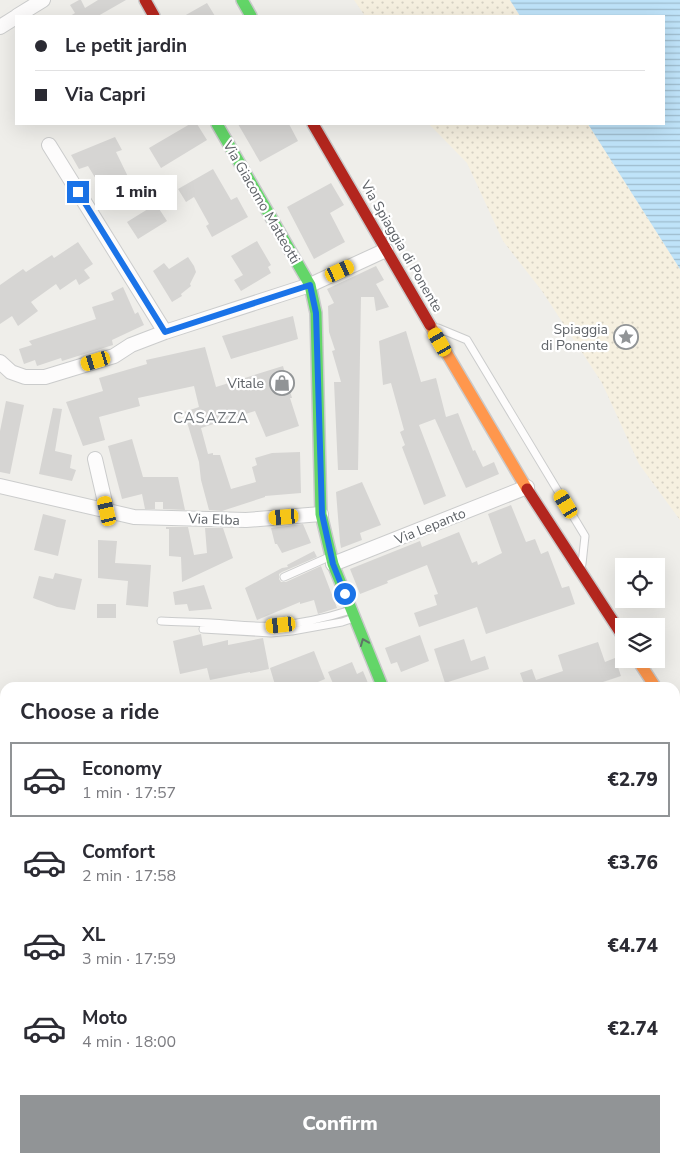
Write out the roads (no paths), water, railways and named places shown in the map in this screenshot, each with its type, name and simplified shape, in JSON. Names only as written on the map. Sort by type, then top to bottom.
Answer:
[{"type":"street","points":[[19,15],[43,0]]},
{"type":"street","points":[[145,0],[153,15]]},
{"type":"street","points":[[242,0],[250,15]]},
{"type":"street","points":[[0,27],[15,17]]},
{"type":"street","name":"Via Giacomo Matteotti","points":[[218,125],[310,285],[316,313],[322,514],[332,560],[381,682]]},
{"type":"street","name":"Via Spiaggia di Ponente","points":[[314,125],[430,326],[527,487],[615,624]]},
{"type":"street","points":[[49,145],[165,332]]},
{"type":"street","points":[[0,362],[11,372],[25,377],[45,377],[114,356],[131,345],[165,332],[310,285],[386,250]]},
{"type":"street","points":[[95,459],[107,511]]},
{"type":"street","name":"Via Elba","points":[[0,486],[134,517],[246,520],[322,514]]},
{"type":"street","name":"Via Lepanto","points":[[332,560],[527,487]]},
{"type":"street","points":[[643,668],[652,682]]},
{"type":"lane","points":[[430,326],[467,340],[585,536],[581,571]]},
{"type":"lane","points":[[284,577],[332,560]]},
{"type":"lane","points":[[161,621],[270,626],[291,624],[339,614],[353,614]]},
{"type":"lane","points":[[204,629],[271,633],[292,631],[342,622],[353,614]]},
{"type":"water","points":[[510,0],[680,0],[680,269],[589,125],[665,125],[665,15],[519,15]]},
{"type":"place","name":"Spiaggia di Ponente","points":[[626,337]]},
{"type":"place","name":"Vitale","points":[[282,383]]},
{"type":"district","name":"CASAZZA","points":[[211,418]]}]
